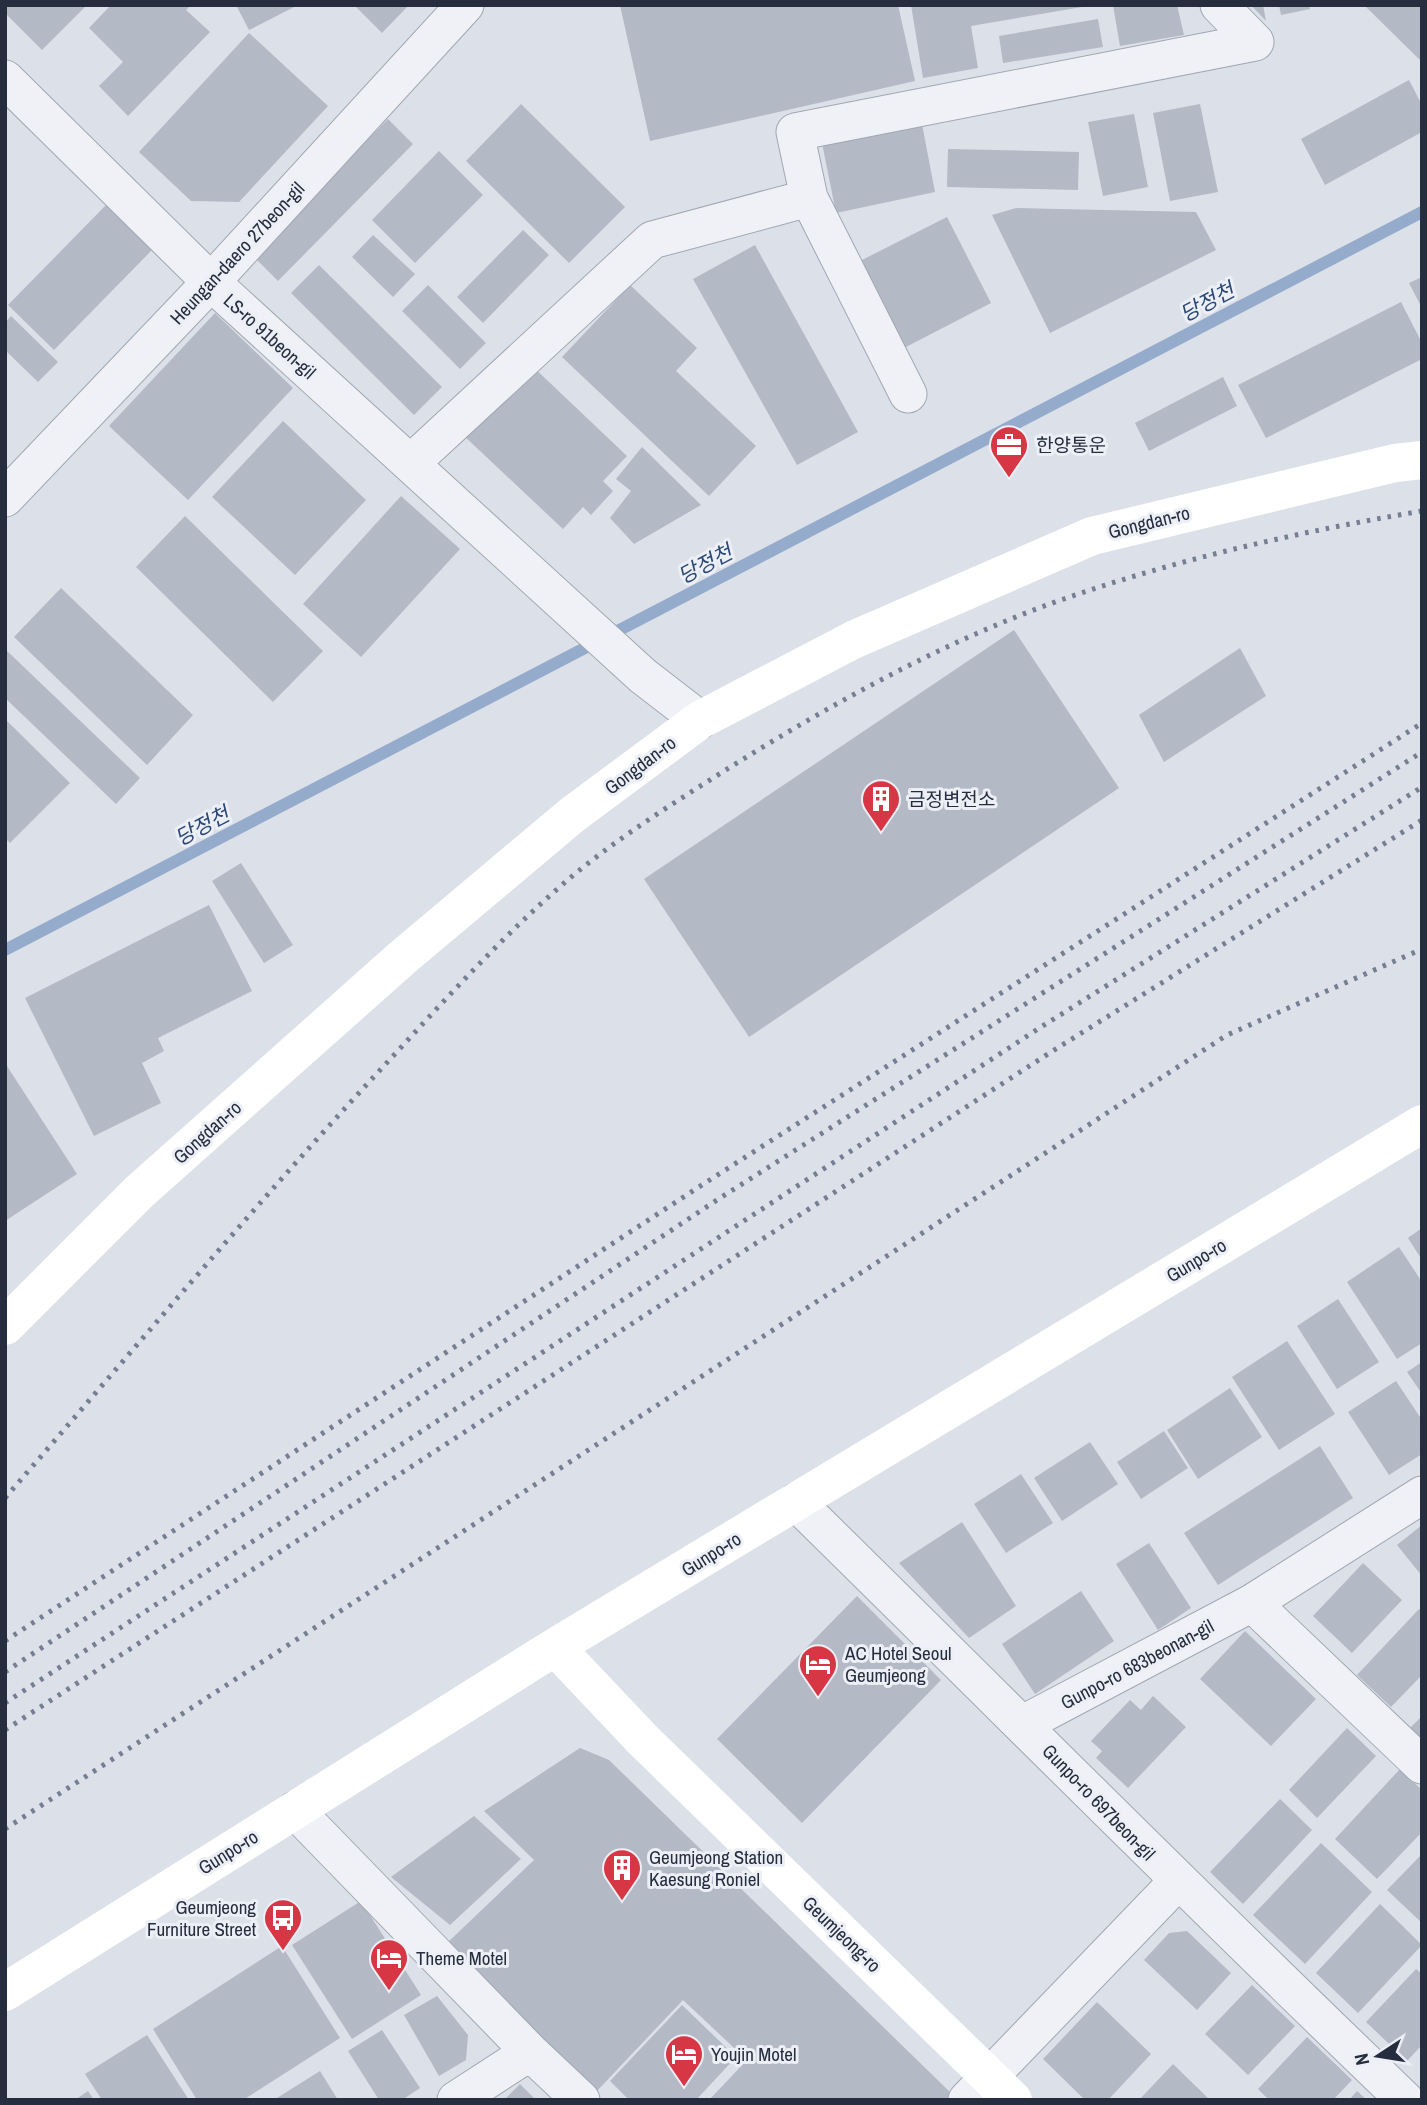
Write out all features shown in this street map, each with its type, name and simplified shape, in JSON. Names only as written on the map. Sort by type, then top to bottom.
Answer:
[{"type":"street","name":"Heungan-daero 27beon-gil","points":[[5,498],[211,282],[466,5]]},
{"type":"street","points":[[908,394],[809,198],[794,132],[1255,42],[1219,5]]},
{"type":"street","name":"LS-ro 91beon-gil","points":[[5,79],[211,282],[412,462],[643,676],[700,720]]},
{"type":"street","points":[[412,462],[652,240],[809,198]]},
{"type":"street","name":"Gongdan-ro","points":[[5,1326],[139,1192],[402,958],[572,815],[700,720],[853,640],[1092,536],[1395,463],[1422,460]]},
{"type":"street","name":"Gunpo-ro","points":[[5,1992],[555,1647],[1422,1124]]},
{"type":"street","name":"Gunpo-ro 683beonan-gil","points":[[1023,1724],[1252,1603],[1422,1495]]},
{"type":"street","name":"Gunpo-ro 697beon-gil","points":[[796,1502],[1023,1724],[1177,1882],[1405,2100]]},
{"type":"street","points":[[1252,1603],[1422,1765]]},
{"type":"street","name":"Geumjeong-ro","points":[[555,1647],[990,2092]]},
{"type":"street","points":[[295,1810],[530,2052],[581,2100]]},
{"type":"street","points":[[990,2092],[1177,1882]]},
{"type":"street","points":[[456,2100],[530,2052]]},
{"type":"building","points":[[5,5],[87,5],[42,50],[5,13]]},
{"type":"building","points":[[111,5],[191,5],[186,10],[210,32],[128,116],[99,86],[123,62],[89,28]]},
{"type":"building","points":[[236,5],[298,5],[249,30]]},
{"type":"building","points":[[354,5],[409,5],[382,33]]},
{"type":"building","points":[[620,5],[898,5],[915,81],[650,141]]},
{"type":"building","points":[[911,5],[1082,7],[971,26],[978,68],[923,78]]},
{"type":"building","points":[[1113,5],[1177,5],[1184,35],[1120,46]]},
{"type":"building","points":[[1251,5],[1263,5],[1266,21]]},
{"type":"building","points":[[1279,5],[1309,5],[1310,9],[1281,15]]},
{"type":"building","points":[[1364,5],[1422,5],[1422,62]]},
{"type":"building","points":[[1098,19],[1103,47],[1003,63],[999,36]]},
{"type":"building","points":[[249,33],[328,106],[239,202],[191,201],[139,152]]},
{"type":"building","points":[[1409,80],[1422,105],[1422,132],[1325,185],[1301,139]]},
{"type":"building","points":[[521,104],[625,207],[569,263],[466,161]]},
{"type":"building","points":[[1200,104],[1218,192],[1170,201],[1153,113]]},
{"type":"building","points":[[1134,114],[1148,187],[1103,196],[1088,122]]},
{"type":"building","points":[[388,119],[413,144],[278,281],[253,256]]},
{"type":"building","points":[[921,119],[935,192],[836,213],[821,138]]},
{"type":"building","points":[[948,149],[1079,152],[1078,190],[947,187]]},
{"type":"building","points":[[439,151],[483,195],[415,263],[372,220]]},
{"type":"building","points":[[106,205],[152,250],[54,350],[8,305]]},
{"type":"building","points":[[1016,208],[1196,212],[1216,250],[1050,333],[992,215]]},
{"type":"building","points":[[947,217],[991,303],[902,349],[858,262]]},
{"type":"building","points":[[523,230],[549,255],[483,323],[457,297]]},
{"type":"building","points":[[373,235],[415,274],[393,297],[352,257]]},
{"type":"building","points":[[755,245],[858,432],[797,465],[693,279]]},
{"type":"building","points":[[319,265],[442,387],[414,415],[291,293]]},
{"type":"building","points":[[1422,277],[1422,308],[1409,283]]},
{"type":"building","points":[[428,285],[486,343],[460,369],[402,311]]},
{"type":"building","points":[[630,285],[697,348],[676,371],[756,446],[709,496],[562,357]]},
{"type":"building","points":[[1401,302],[1422,343],[1422,359],[1266,438],[1238,385]]},
{"type":"building","points":[[215,313],[293,388],[188,500],[109,426]]},
{"type":"building","points":[[11,316],[58,362],[38,382],[5,350],[5,323]]},
{"type":"building","points":[[529,363],[627,456],[603,481],[613,491],[591,515],[583,507],[563,529],[462,434]]},
{"type":"building","points":[[1223,377],[1237,406],[1149,451],[1135,423]]},
{"type":"building","points":[[283,421],[366,500],[295,575],[212,497]]},
{"type":"building","points":[[642,447],[701,505],[634,544],[610,518],[631,491],[616,479]]},
{"type":"building","points":[[401,496],[460,549],[361,657],[303,604]]},
{"type":"building","points":[[185,516],[323,651],[273,702],[136,567]]},
{"type":"building","points":[[61,588],[193,715],[147,765],[14,637]]},
{"type":"building","name":"금정변전소","points":[[1014,630],[1119,788],[749,1037],[644,879]]},
{"type":"building","points":[[1240,648],[1266,696],[1164,762],[1139,715]]},
{"type":"building","points":[[5,649],[140,778],[116,804],[5,698]]},
{"type":"building","points":[[5,719],[70,783],[10,843],[5,838]]},
{"type":"building","points":[[241,863],[293,945],[264,963],[212,881]]},
{"type":"building","points":[[209,905],[252,991],[158,1038],[164,1051],[142,1063],[161,1103],[94,1136],[25,998]]},
{"type":"building","points":[[5,1063],[77,1174],[5,1221]]},
{"type":"building","points":[[1422,1228],[1422,1260],[1408,1238]]},
{"type":"building","points":[[1399,1247],[1422,1282],[1422,1343],[1397,1359],[1347,1282]]},
{"type":"building","points":[[1338,1299],[1379,1362],[1337,1389],[1297,1326]]},
{"type":"building","points":[[1287,1341],[1335,1414],[1279,1450],[1232,1377]]},
{"type":"building","points":[[1422,1362],[1422,1394],[1407,1372]]},
{"type":"building","points":[[1396,1381],[1422,1420],[1422,1454],[1389,1475],[1348,1412]]},
{"type":"building","points":[[1230,1388],[1262,1437],[1198,1479],[1167,1430]]},
{"type":"building","points":[[1164,1431],[1188,1468],[1141,1499],[1117,1462]]},
{"type":"building","points":[[1090,1442],[1118,1484],[1062,1521],[1034,1478]]},
{"type":"building","points":[[1320,1446],[1353,1498],[1218,1585],[1184,1533]]},
{"type":"building","points":[[1021,1474],[1053,1523],[1006,1553],[974,1504]]},
{"type":"building","points":[[962,1522],[1016,1606],[969,1638],[899,1563]]},
{"type":"building","points":[[1422,1525],[1422,1576],[1397,1545]]},
{"type":"building","points":[[1149,1543],[1191,1608],[1158,1630],[1116,1564]]},
{"type":"building","points":[[1363,1563],[1402,1600],[1352,1653],[1313,1616]]},
{"type":"building","points":[[1081,1591],[1114,1641],[1035,1694],[1002,1644]]},
{"type":"building","points":[[857,1596],[941,1680],[802,1823],[717,1739]]},
{"type":"building","points":[[1419,1609],[1422,1611],[1422,1675],[1391,1707],[1357,1675]]},
{"type":"building","points":[[1245,1631],[1316,1699],[1271,1746],[1200,1679]]},
{"type":"building","points":[[1153,1696],[1186,1727],[1128,1788],[1096,1758],[1102,1751],[1091,1741],[1130,1700],[1141,1710]]},
{"type":"building","points":[[1422,1716],[1422,1739],[1410,1728]]},
{"type":"building","points":[[1347,1728],[1376,1756],[1317,1818],[1289,1790]]},
{"type":"building","name":"Geumjeong Station Kaesung Roniel","points":[[580,1748],[609,1760],[953,2095],[948,2100],[709,2100],[747,2060],[683,2000],[596,2092],[445,1945],[534,1860],[484,1811]]},
{"type":"building","points":[[1400,1769],[1422,1790],[1422,1832],[1377,1879],[1335,1839]]},
{"type":"building","points":[[1280,1799],[1312,1830],[1243,1904],[1210,1872]]},
{"type":"building","points":[[474,1816],[521,1859],[450,1925],[391,1877]]},
{"type":"building","points":[[1321,1843],[1372,1892],[1305,1964],[1253,1915]]},
{"type":"building","points":[[1422,1854],[1422,1923],[1387,1890]]},
{"type":"building","points":[[361,1901],[421,1995],[352,2039],[292,1945]]},
{"type":"building","points":[[1380,1904],[1422,1945],[1358,2013],[1316,1973]]},
{"type":"building","points":[[1187,1931],[1231,1973],[1197,2010],[1144,1960],[1169,1933]]},
{"type":"building","points":[[282,1946],[340,2038],[243,2100],[197,2100],[153,2029]]},
{"type":"building","points":[[1416,1969],[1422,1974],[1422,2045],[1407,2061],[1366,2022]]},
{"type":"building","points":[[1252,1985],[1295,2026],[1248,2075],[1205,2034]]},
{"type":"building","points":[[437,1996],[468,2035],[466,2060],[439,2076],[404,2015]]},
{"type":"building","points":[[1097,2002],[1151,2054],[1108,2100],[1085,2100],[1043,2059]]},
{"type":"building","points":[[682,2005],[736,2057],[696,2100],[629,2100],[610,2081]]},
{"type":"building","points":[[382,2030],[420,2088],[402,2100],[379,2100],[348,2051]]},
{"type":"building","points":[[147,2035],[189,2100],[102,2100],[85,2074]]},
{"type":"building","points":[[1307,2037],[1352,2080],[1333,2100],[1269,2100],[1258,2089]]},
{"type":"building","points":[[1173,2064],[1210,2100],[1139,2100]]},
{"type":"building","points":[[320,2071],[338,2100],[278,2100],[277,2098]]},
{"type":"building","points":[[520,2084],[536,2100],[504,2100]]},
{"type":"building","points":[[88,2091],[94,2100],[75,2100]]},
{"type":"building","points":[[1357,2091],[1367,2100],[1349,2100]]},
{"type":"waterway","name":"당정천","points":[[5,950],[1422,212]]},
{"type":"railway","points":[[5,1498],[286,1174],[450,995],[496,946],[545,900],[629,833],[732,766],[850,696],[931,654],[1015,617],[1103,586],[1193,560],[1330,528],[1422,511]]},
{"type":"railway","points":[[5,1641],[705,1183],[1422,723]]},
{"type":"railway","points":[[5,1672],[720,1198],[1422,752]]},
{"type":"railway","points":[[5,1703],[1041,1027],[1422,787]]},
{"type":"railway","points":[[5,1730],[1051,1052],[1422,820]]},
{"type":"railway","points":[[5,1829],[1227,1035],[1422,949]]},
{"type":"place","name":"한양통운","points":[[1009,479]]},
{"type":"place","name":"금정변전소","points":[[881,833]]},
{"type":"place","name":"AC Hotel Seoul Geumjeong","points":[[818,1698]]},
{"type":"place","name":"Geumjeong Station Kaesung Roniel","points":[[622,1902]]},
{"type":"place","name":"Geumjeong Furniture Street","points":[[283,1952]]},
{"type":"place","name":"Theme Motel","points":[[389,1992]]},
{"type":"place","name":"Youjin Motel","points":[[684,2088]]}]
